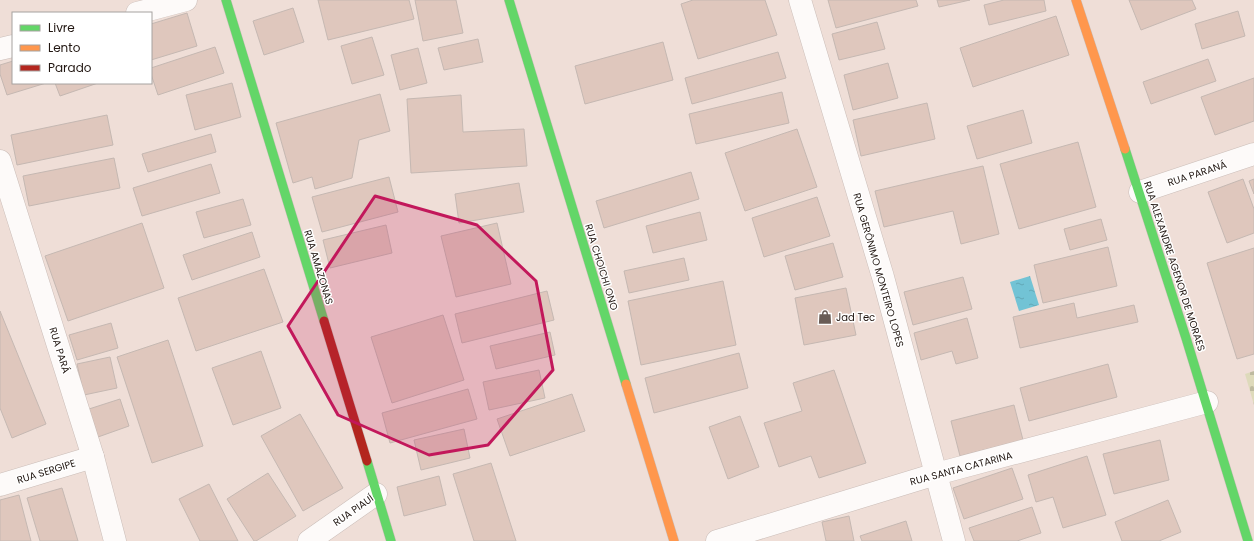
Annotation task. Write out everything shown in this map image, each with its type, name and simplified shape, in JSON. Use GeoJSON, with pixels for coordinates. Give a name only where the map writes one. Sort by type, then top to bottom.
{"type":"FeatureCollection","features":[{"type":"Feature","properties":{"kind":"street"},"geometry":{"type":"LineString","coordinates":[[141,12],[186,0]]}},
{"type":"Feature","properties":{"kind":"street","name":"RUA AMAZONAS"},"geometry":{"type":"LineString","coordinates":[[226,0],[391,541]]}},
{"type":"Feature","properties":{"kind":"street","name":"RUA CHOICHI ONO"},"geometry":{"type":"LineString","coordinates":[[509,0],[674,541]]}},
{"type":"Feature","properties":{"kind":"street","name":"RUA GERÔNIMO MONTEIRO LOPES"},"geometry":{"type":"LineString","coordinates":[[800,0],[882,277],[954,541]]}},
{"type":"Feature","properties":{"kind":"street","name":"RUA ALEXANDRE AGENOR DE MORAES"},"geometry":{"type":"LineString","coordinates":[[1076,0],[1140,192],[1207,402],[1248,541]]}},
{"type":"Feature","properties":{"kind":"street"},"geometry":{"type":"LineString","coordinates":[[0,49],[12,46]]}},
{"type":"Feature","properties":{"kind":"street","name":"RUA PARANÁ"},"geometry":{"type":"LineString","coordinates":[[1140,192],[1254,154]]}},
{"type":"Feature","properties":{"kind":"street","name":"RUA PARÁ"},"geometry":{"type":"LineString","coordinates":[[0,161],[93,457],[115,541]]}},
{"type":"Feature","properties":{"kind":"street","name":"RUA SANTA CATARINA"},"geometry":{"type":"LineString","coordinates":[[717,541],[936,474],[1207,402]]}},
{"type":"Feature","properties":{"kind":"street","name":"RUA SERGIPE"},"geometry":{"type":"LineString","coordinates":[[0,485],[93,457]]}},
{"type":"Feature","properties":{"kind":"street","name":"RUA PIAUÍ"},"geometry":{"type":"LineString","coordinates":[[309,541],[376,494]]}},
{"type":"Feature","properties":{"kind":"highlighted area"},"geometry":{"type":"Polygon","coordinates":[[[375,196],[477,225],[536,281],[553,370],[488,445],[429,455],[338,415],[288,326],[375,196]]]}},
{"type":"Feature","properties":{"kind":"green space"},"geometry":{"type":"Polygon","coordinates":[[[1254,371],[1254,405],[1245,374],[1254,371]]]}},
{"type":"Feature","properties":{"kind":"water"},"geometry":{"type":"Polygon","coordinates":[[[1030,276],[1039,305],[1019,311],[1010,282],[1030,276]]]}},
{"type":"Feature","properties":{"kind":"building"},"geometry":{"type":"Polygon","coordinates":[[[318,0],[409,0],[414,19],[328,40],[318,0]]]}},
{"type":"Feature","properties":{"kind":"building"},"geometry":{"type":"Polygon","coordinates":[[[415,0],[456,0],[463,33],[423,41],[415,0]]]}},
{"type":"Feature","properties":{"kind":"building"},"geometry":{"type":"Polygon","coordinates":[[[693,0],[765,0],[777,35],[698,59],[681,4],[693,0]]]}},
{"type":"Feature","properties":{"kind":"building"},"geometry":{"type":"Polygon","coordinates":[[[828,0],[916,0],[918,6],[836,28],[828,0]]]}},
{"type":"Feature","properties":{"kind":"building"},"geometry":{"type":"Polygon","coordinates":[[[937,0],[970,0],[939,7],[937,0]]]}},
{"type":"Feature","properties":{"kind":"building"},"geometry":{"type":"Polygon","coordinates":[[[1004,0],[1044,0],[1046,11],[989,25],[984,5],[1004,0]]]}},
{"type":"Feature","properties":{"kind":"building"},"geometry":{"type":"Polygon","coordinates":[[[1129,0],[1192,0],[1196,9],[1141,30],[1129,0]]]}},
{"type":"Feature","properties":{"kind":"building"},"geometry":{"type":"Polygon","coordinates":[[[293,8],[304,42],[264,55],[253,21],[293,8]]]}},
{"type":"Feature","properties":{"kind":"building"},"geometry":{"type":"Polygon","coordinates":[[[1238,11],[1245,36],[1202,49],[1195,24],[1238,11]]]}},
{"type":"Feature","properties":{"kind":"building"},"geometry":{"type":"Polygon","coordinates":[[[187,13],[197,46],[152,60],[152,24],[187,13]]]}},
{"type":"Feature","properties":{"kind":"building"},"geometry":{"type":"Polygon","coordinates":[[[1056,16],[1069,55],[973,87],[960,48],[1056,16]]]}},
{"type":"Feature","properties":{"kind":"building"},"geometry":{"type":"Polygon","coordinates":[[[877,22],[885,49],[839,60],[832,34],[877,22]]]}},
{"type":"Feature","properties":{"kind":"building"},"geometry":{"type":"Polygon","coordinates":[[[372,37],[384,75],[352,84],[341,46],[372,37]]]}},
{"type":"Feature","properties":{"kind":"building"},"geometry":{"type":"Polygon","coordinates":[[[478,39],[483,62],[444,70],[438,48],[478,39]]]}},
{"type":"Feature","properties":{"kind":"building"},"geometry":{"type":"Polygon","coordinates":[[[663,42],[673,80],[585,104],[575,66],[663,42]]]}},
{"type":"Feature","properties":{"kind":"building"},"geometry":{"type":"Polygon","coordinates":[[[215,47],[224,73],[158,95],[152,77],[152,68],[215,47]]]}},
{"type":"Feature","properties":{"kind":"building"},"geometry":{"type":"Polygon","coordinates":[[[418,48],[427,83],[400,90],[391,55],[418,48]]]}},
{"type":"Feature","properties":{"kind":"building"},"geometry":{"type":"Polygon","coordinates":[[[778,52],[786,78],[692,104],[685,78],[778,52]]]}},
{"type":"Feature","properties":{"kind":"building"},"geometry":{"type":"Polygon","coordinates":[[[1208,59],[1216,81],[1151,104],[1143,82],[1208,59]]]}},
{"type":"Feature","properties":{"kind":"building"},"geometry":{"type":"Polygon","coordinates":[[[12,61],[12,84],[43,84],[7,95],[0,74],[0,65],[12,61]]]}},
{"type":"Feature","properties":{"kind":"building"},"geometry":{"type":"Polygon","coordinates":[[[888,63],[898,98],[853,110],[844,75],[888,63]]]}},
{"type":"Feature","properties":{"kind":"building"},"geometry":{"type":"Polygon","coordinates":[[[1254,78],[1254,121],[1215,135],[1201,97],[1254,78]]]}},
{"type":"Feature","properties":{"kind":"building"},"geometry":{"type":"Polygon","coordinates":[[[232,83],[241,117],[195,130],[186,95],[232,83]]]}},
{"type":"Feature","properties":{"kind":"building"},"geometry":{"type":"Polygon","coordinates":[[[55,84],[95,84],[60,96],[55,84]]]}},
{"type":"Feature","properties":{"kind":"building"},"geometry":{"type":"Polygon","coordinates":[[[782,92],[789,123],[696,144],[689,114],[782,92]]]}},
{"type":"Feature","properties":{"kind":"building"},"geometry":{"type":"Polygon","coordinates":[[[380,94],[390,131],[359,140],[352,178],[315,189],[312,177],[293,183],[276,123],[380,94]]]}},
{"type":"Feature","properties":{"kind":"building"},"geometry":{"type":"Polygon","coordinates":[[[461,95],[463,132],[524,129],[527,166],[411,173],[407,99],[461,95]]]}},
{"type":"Feature","properties":{"kind":"building"},"geometry":{"type":"Polygon","coordinates":[[[927,103],[935,139],[861,156],[853,120],[927,103]]]}},
{"type":"Feature","properties":{"kind":"building"},"geometry":{"type":"Polygon","coordinates":[[[1023,110],[1032,143],[977,159],[967,126],[1023,110]]]}},
{"type":"Feature","properties":{"kind":"building"},"geometry":{"type":"Polygon","coordinates":[[[107,115],[113,145],[17,165],[11,135],[107,115]]]}},
{"type":"Feature","properties":{"kind":"building"},"geometry":{"type":"Polygon","coordinates":[[[797,129],[817,187],[745,211],[725,153],[797,129]]]}},
{"type":"Feature","properties":{"kind":"building"},"geometry":{"type":"Polygon","coordinates":[[[211,134],[216,152],[148,172],[142,154],[211,134]]]}},
{"type":"Feature","properties":{"kind":"building"},"geometry":{"type":"Polygon","coordinates":[[[1078,142],[1096,207],[1019,229],[1000,164],[1078,142]]]}},
{"type":"Feature","properties":{"kind":"building"},"geometry":{"type":"Polygon","coordinates":[[[114,158],[120,188],[29,206],[23,176],[114,158]]]}},
{"type":"Feature","properties":{"kind":"building"},"geometry":{"type":"Polygon","coordinates":[[[211,164],[220,193],[142,216],[133,188],[211,164]]]}},
{"type":"Feature","properties":{"kind":"building"},"geometry":{"type":"Polygon","coordinates":[[[983,166],[999,234],[961,244],[953,211],[884,227],[875,191],[983,166]]]}},
{"type":"Feature","properties":{"kind":"building"},"geometry":{"type":"Polygon","coordinates":[[[691,172],[699,199],[604,228],[596,201],[691,172]]]}},
{"type":"Feature","properties":{"kind":"building"},"geometry":{"type":"Polygon","coordinates":[[[389,177],[398,212],[322,232],[312,197],[389,177]]]}},
{"type":"Feature","properties":{"kind":"building"},"geometry":{"type":"Polygon","coordinates":[[[1243,179],[1254,209],[1254,233],[1227,243],[1208,192],[1243,179]]]}},
{"type":"Feature","properties":{"kind":"building"},"geometry":{"type":"Polygon","coordinates":[[[1254,179],[1254,194],[1249,181],[1254,179]]]}},
{"type":"Feature","properties":{"kind":"building"},"geometry":{"type":"Polygon","coordinates":[[[519,183],[524,212],[459,223],[455,194],[519,183]]]}},
{"type":"Feature","properties":{"kind":"building"},"geometry":{"type":"Polygon","coordinates":[[[817,197],[830,236],[764,257],[752,218],[817,197]]]}},
{"type":"Feature","properties":{"kind":"building"},"geometry":{"type":"Polygon","coordinates":[[[243,199],[251,225],[204,238],[196,212],[243,199]]]}},
{"type":"Feature","properties":{"kind":"building"},"geometry":{"type":"Polygon","coordinates":[[[700,212],[707,240],[653,253],[646,226],[700,212]]]}},
{"type":"Feature","properties":{"kind":"building"},"geometry":{"type":"Polygon","coordinates":[[[1101,219],[1107,240],[1070,250],[1064,229],[1101,219]]]}},
{"type":"Feature","properties":{"kind":"building"},"geometry":{"type":"Polygon","coordinates":[[[142,223],[164,288],[68,321],[45,256],[142,223]]]}},
{"type":"Feature","properties":{"kind":"building"},"geometry":{"type":"Polygon","coordinates":[[[497,223],[511,284],[456,297],[441,236],[497,223]]]}},
{"type":"Feature","properties":{"kind":"building"},"geometry":{"type":"Polygon","coordinates":[[[386,225],[392,253],[330,268],[323,240],[386,225]]]}},
{"type":"Feature","properties":{"kind":"building"},"geometry":{"type":"Polygon","coordinates":[[[252,232],[260,257],[192,280],[183,255],[252,232]]]}},
{"type":"Feature","properties":{"kind":"building"},"geometry":{"type":"Polygon","coordinates":[[[833,243],[843,277],[795,290],[785,256],[833,243]]]}},
{"type":"Feature","properties":{"kind":"building"},"geometry":{"type":"Polygon","coordinates":[[[1108,247],[1117,286],[1043,303],[1034,265],[1108,247]]]}},
{"type":"Feature","properties":{"kind":"building"},"geometry":{"type":"Polygon","coordinates":[[[1254,248],[1254,354],[1237,359],[1207,263],[1254,248]]]}},
{"type":"Feature","properties":{"kind":"building"},"geometry":{"type":"Polygon","coordinates":[[[684,258],[689,280],[629,293],[624,271],[684,258]]]}},
{"type":"Feature","properties":{"kind":"building"},"geometry":{"type":"Polygon","coordinates":[[[264,269],[283,322],[196,351],[178,298],[264,269]]]}},
{"type":"Feature","properties":{"kind":"building"},"geometry":{"type":"Polygon","coordinates":[[[963,277],[972,309],[913,325],[904,292],[963,277]]]}},
{"type":"Feature","properties":{"kind":"building"},"geometry":{"type":"Polygon","coordinates":[[[723,281],[736,345],[641,365],[628,301],[723,281]]]}},
{"type":"Feature","properties":{"kind":"building","name":"Jad Tec"},"geometry":{"type":"Polygon","coordinates":[[[846,288],[856,335],[804,345],[795,298],[846,288]]]}},
{"type":"Feature","properties":{"kind":"building"},"geometry":{"type":"Polygon","coordinates":[[[547,291],[554,320],[462,343],[455,314],[547,291]]]}},
{"type":"Feature","properties":{"kind":"building"},"geometry":{"type":"Polygon","coordinates":[[[1074,303],[1077,318],[1134,305],[1138,322],[1020,348],[1013,317],[1074,303]]]}},
{"type":"Feature","properties":{"kind":"building"},"geometry":{"type":"Polygon","coordinates":[[[0,311],[46,424],[12,438],[0,408],[0,311]]]}},
{"type":"Feature","properties":{"kind":"building"},"geometry":{"type":"Polygon","coordinates":[[[443,315],[464,380],[392,403],[371,337],[443,315]]]}},
{"type":"Feature","properties":{"kind":"building"},"geometry":{"type":"Polygon","coordinates":[[[967,318],[978,358],[956,364],[952,351],[921,360],[914,333],[967,318]]]}},
{"type":"Feature","properties":{"kind":"building"},"geometry":{"type":"Polygon","coordinates":[[[111,323],[118,348],[77,360],[69,335],[111,323]]]}},
{"type":"Feature","properties":{"kind":"building"},"geometry":{"type":"Polygon","coordinates":[[[550,332],[555,355],[496,369],[490,346],[550,332]]]}},
{"type":"Feature","properties":{"kind":"building"},"geometry":{"type":"Polygon","coordinates":[[[168,340],[203,446],[152,463],[117,357],[168,340]]]}},
{"type":"Feature","properties":{"kind":"building"},"geometry":{"type":"Polygon","coordinates":[[[261,351],[281,408],[233,425],[212,368],[261,351]]]}},
{"type":"Feature","properties":{"kind":"building"},"geometry":{"type":"Polygon","coordinates":[[[739,353],[748,388],[654,413],[645,378],[739,353]]]}},
{"type":"Feature","properties":{"kind":"building"},"geometry":{"type":"Polygon","coordinates":[[[110,357],[117,388],[84,395],[77,364],[110,357]]]}},
{"type":"Feature","properties":{"kind":"building"},"geometry":{"type":"Polygon","coordinates":[[[1108,364],[1117,397],[1029,421],[1020,388],[1108,364]]]}},
{"type":"Feature","properties":{"kind":"building"},"geometry":{"type":"Polygon","coordinates":[[[539,370],[545,398],[489,410],[483,382],[539,370]]]}},
{"type":"Feature","properties":{"kind":"building"},"geometry":{"type":"Polygon","coordinates":[[[834,370],[866,463],[819,478],[811,456],[779,467],[764,423],[802,411],[793,383],[834,370]]]}},
{"type":"Feature","properties":{"kind":"building"},"geometry":{"type":"Polygon","coordinates":[[[468,389],[477,419],[390,443],[382,413],[468,389]]]}},
{"type":"Feature","properties":{"kind":"building"},"geometry":{"type":"Polygon","coordinates":[[[572,394],[585,431],[510,456],[497,419],[572,394]]]}},
{"type":"Feature","properties":{"kind":"building"},"geometry":{"type":"Polygon","coordinates":[[[120,399],[129,426],[98,437],[89,409],[120,399]]]}},
{"type":"Feature","properties":{"kind":"building"},"geometry":{"type":"Polygon","coordinates":[[[1014,405],[1023,440],[960,456],[951,421],[1014,405]]]}},
{"type":"Feature","properties":{"kind":"building"},"geometry":{"type":"Polygon","coordinates":[[[300,414],[343,488],[303,511],[261,436],[300,414]]]}},
{"type":"Feature","properties":{"kind":"building"},"geometry":{"type":"Polygon","coordinates":[[[740,416],[759,467],[728,479],[709,427],[740,416]]]}},
{"type":"Feature","properties":{"kind":"building"},"geometry":{"type":"Polygon","coordinates":[[[464,429],[470,458],[421,470],[414,440],[464,429]]]}},
{"type":"Feature","properties":{"kind":"building"},"geometry":{"type":"Polygon","coordinates":[[[1160,440],[1169,480],[1114,494],[1103,454],[1160,440]]]}},
{"type":"Feature","properties":{"kind":"building"},"geometry":{"type":"Polygon","coordinates":[[[1087,456],[1106,515],[1063,528],[1053,497],[1036,502],[1028,475],[1087,456]]]}},
{"type":"Feature","properties":{"kind":"building"},"geometry":{"type":"Polygon","coordinates":[[[491,463],[516,541],[474,541],[453,474],[491,463]]]}},
{"type":"Feature","properties":{"kind":"building"},"geometry":{"type":"Polygon","coordinates":[[[1012,468],[1023,499],[964,519],[953,488],[1012,468]]]}},
{"type":"Feature","properties":{"kind":"building"},"geometry":{"type":"Polygon","coordinates":[[[268,473],[296,516],[254,541],[227,499],[268,473]]]}},
{"type":"Feature","properties":{"kind":"building"},"geometry":{"type":"Polygon","coordinates":[[[439,476],[446,505],[404,516],[397,487],[439,476]]]}},
{"type":"Feature","properties":{"kind":"building"},"geometry":{"type":"Polygon","coordinates":[[[209,484],[238,541],[200,541],[179,499],[209,484]]]}},
{"type":"Feature","properties":{"kind":"building"},"geometry":{"type":"Polygon","coordinates":[[[62,488],[78,541],[40,541],[27,498],[62,488]]]}},
{"type":"Feature","properties":{"kind":"building"},"geometry":{"type":"Polygon","coordinates":[[[19,495],[31,541],[0,541],[0,500],[19,495]]]}},
{"type":"Feature","properties":{"kind":"building"},"geometry":{"type":"Polygon","coordinates":[[[1168,500],[1181,532],[1159,541],[1122,541],[1115,522],[1168,500]]]}},
{"type":"Feature","properties":{"kind":"building"},"geometry":{"type":"Polygon","coordinates":[[[1032,507],[1041,533],[1017,541],[974,541],[969,528],[1032,507]]]}},
{"type":"Feature","properties":{"kind":"building"},"geometry":{"type":"Polygon","coordinates":[[[849,516],[854,541],[826,541],[822,522],[849,516]]]}},
{"type":"Feature","properties":{"kind":"building"},"geometry":{"type":"Polygon","coordinates":[[[906,521],[912,541],[862,541],[860,536],[906,521]]]}},
{"type":"Feature","properties":{"kind":"traffic: fast"},"geometry":{"type":"LineString","coordinates":[[226,0],[324,321]]}},
{"type":"Feature","properties":{"kind":"traffic: fast"},"geometry":{"type":"LineString","coordinates":[[509,0],[626,384]]}},
{"type":"Feature","properties":{"kind":"traffic: fast"},"geometry":{"type":"LineString","coordinates":[[1125,149],[1186,338],[1248,541]]}},
{"type":"Feature","properties":{"kind":"traffic: fast"},"geometry":{"type":"LineString","coordinates":[[367,461],[391,541]]}},
{"type":"Feature","properties":{"kind":"traffic: slow"},"geometry":{"type":"LineString","coordinates":[[1076,0],[1125,149]]}},
{"type":"Feature","properties":{"kind":"traffic: slow"},"geometry":{"type":"LineString","coordinates":[[626,384],[674,541]]}},
{"type":"Feature","properties":{"kind":"traffic: jam"},"geometry":{"type":"LineString","coordinates":[[324,321],[367,461]]}},
{"type":"Feature","properties":{"kind":"place","name":"Jad Tec"},"geometry":{"type":"Point","coordinates":[825,317]}}]}
